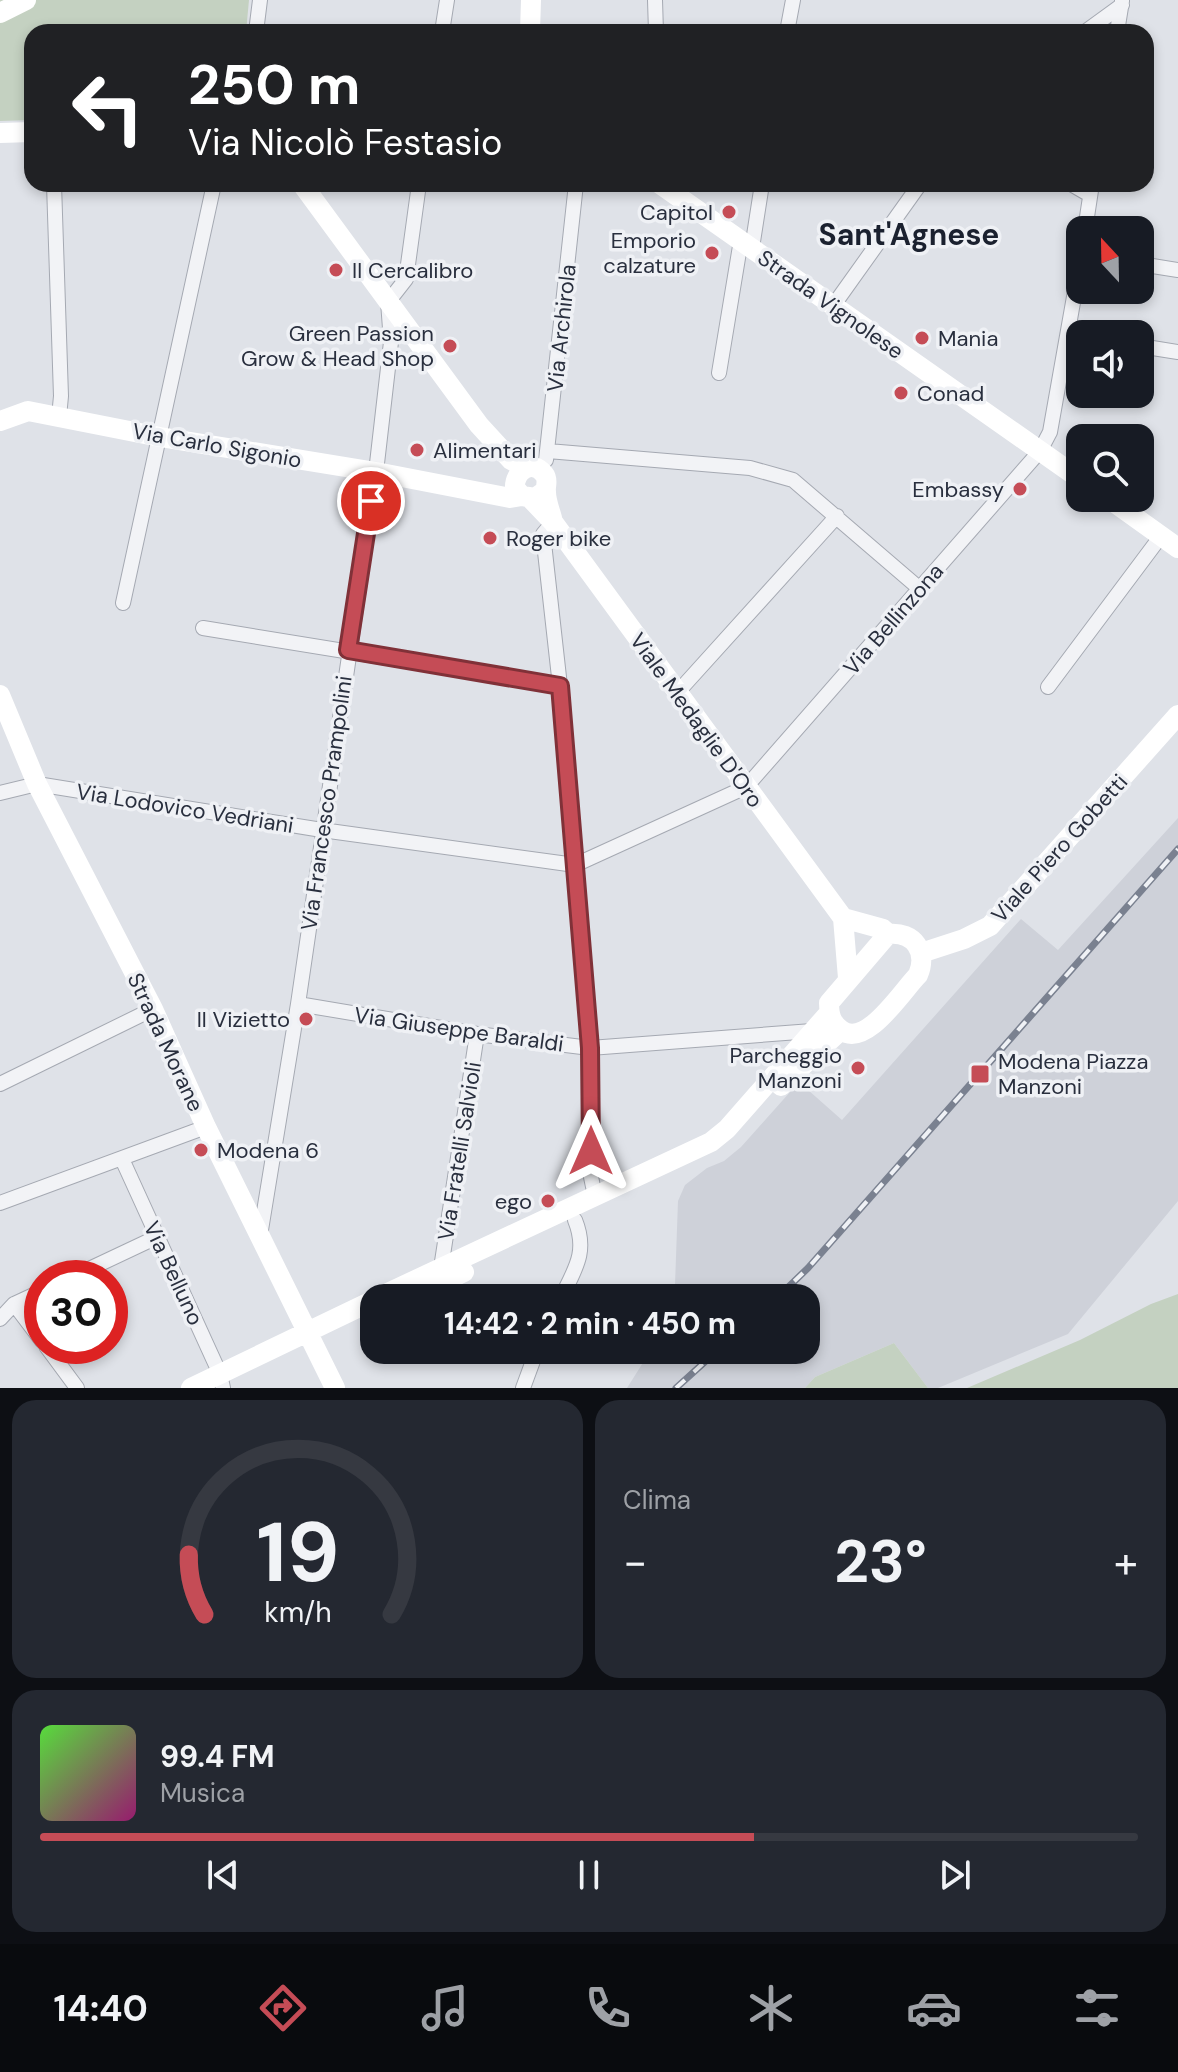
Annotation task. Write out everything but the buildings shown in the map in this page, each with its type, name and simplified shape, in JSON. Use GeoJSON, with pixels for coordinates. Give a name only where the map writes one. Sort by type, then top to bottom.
{"type":"FeatureCollection","features":[{"type":"Feature","properties":{"kind":"street"},"geometry":{"type":"LineString","coordinates":[[0,13],[26,0]]}},
{"type":"Feature","properties":{"kind":"street"},"geometry":{"type":"LineString","coordinates":[[257,24],[260,0]]}},
{"type":"Feature","properties":{"kind":"street"},"geometry":{"type":"LineString","coordinates":[[443,24],[447,0]]}},
{"type":"Feature","properties":{"kind":"street"},"geometry":{"type":"LineString","coordinates":[[530,24],[531,0]]}},
{"type":"Feature","properties":{"kind":"street"},"geometry":{"type":"LineString","coordinates":[[655,0],[656,24]]}},
{"type":"Feature","properties":{"kind":"street"},"geometry":{"type":"LineString","coordinates":[[788,24],[793,0]]}},
{"type":"Feature","properties":{"kind":"street"},"geometry":{"type":"LineString","coordinates":[[1095,24],[1122,2]]}},
{"type":"Feature","properties":{"kind":"street"},"geometry":{"type":"LineString","coordinates":[[1118,24],[1122,2]]}},
{"type":"Feature","properties":{"kind":"street"},"geometry":{"type":"LineString","coordinates":[[0,133],[24,132]]}},
{"type":"Feature","properties":{"kind":"street"},"geometry":{"type":"LineString","coordinates":[[54,192],[61,396],[59,417]]}},
{"type":"Feature","properties":{"kind":"street"},"geometry":{"type":"LineString","coordinates":[[123,603],[212,192]]}},
{"type":"Feature","properties":{"kind":"street","name":"Viale Medaglie D'Oro"},"geometry":{"type":"LineString","coordinates":[[308,192],[479,425],[526,480],[553,522],[843,918]]}},
{"type":"Feature","properties":{"kind":"street"},"geometry":{"type":"LineString","coordinates":[[388,302],[406,279],[418,192]]}},
{"type":"Feature","properties":{"kind":"street","name":"Via Archirola"},"geometry":{"type":"LineString","coordinates":[[526,480],[548,451],[575,192]]}},
{"type":"Feature","properties":{"kind":"street","name":"Strada Vignolese"},"geometry":{"type":"LineString","coordinates":[[671,192],[1066,469]]}},
{"type":"Feature","properties":{"kind":"street"},"geometry":{"type":"LineString","coordinates":[[719,373],[760,192]]}},
{"type":"Feature","properties":{"kind":"street"},"geometry":{"type":"LineString","coordinates":[[833,306],[914,192]]}},
{"type":"Feature","properties":{"kind":"street"},"geometry":{"type":"LineString","coordinates":[[1087,216],[1091,192]]}},
{"type":"Feature","properties":{"kind":"street"},"geometry":{"type":"LineString","coordinates":[[1154,266],[1178,270]]}},
{"type":"Feature","properties":{"kind":"street","name":"Via Francesco Prampolini"},"geometry":{"type":"LineString","coordinates":[[260,1236],[298,1004],[376,472],[391,342],[388,302]]}},
{"type":"Feature","properties":{"kind":"street"},"geometry":{"type":"LineString","coordinates":[[1154,348],[1178,352]]}},
{"type":"Feature","properties":{"kind":"street"},"geometry":{"type":"LineString","coordinates":[[1040,451],[1050,432],[1066,367]]}},
{"type":"Feature","properties":{"kind":"street","name":"Via Carlo Sigonio"},"geometry":{"type":"LineString","coordinates":[[0,421],[28,411],[510,498],[526,480]]}},
{"type":"Feature","properties":{"kind":"street"},"geometry":{"type":"LineString","coordinates":[[548,451],[750,468],[793,480],[920,589]]}},
{"type":"Feature","properties":{"kind":"street","name":"Via Bellinzona"},"geometry":{"type":"LineString","coordinates":[[746,787],[1040,451]]}},
{"type":"Feature","properties":{"kind":"street"},"geometry":{"type":"LineString","coordinates":[[1048,687],[1170,542],[1128,512]]}},
{"type":"Feature","properties":{"kind":"street"},"geometry":{"type":"LineString","coordinates":[[677,693],[837,516]]}},
{"type":"Feature","properties":{"kind":"street"},"geometry":{"type":"LineString","coordinates":[[553,522],[543,534],[560,686],[590,1048],[591,1177],[595,1196]]}},
{"type":"Feature","properties":{"kind":"street"},"geometry":{"type":"LineString","coordinates":[[203,628],[560,686]]}},
{"type":"Feature","properties":{"kind":"street","name":"Strada Morane"},"geometry":{"type":"LineString","coordinates":[[0,695],[37,784],[153,1009],[206,1127],[335,1388]]}},
{"type":"Feature","properties":{"kind":"street","name":"Viale Piero Gobetti"},"geometry":{"type":"LineString","coordinates":[[921,953],[964,939],[990,926],[1178,715]]}},
{"type":"Feature","properties":{"kind":"street"},"geometry":{"type":"LineString","coordinates":[[0,793],[37,784]]}},
{"type":"Feature","properties":{"kind":"street","name":"Via Lodovico Vedriani"},"geometry":{"type":"LineString","coordinates":[[37,784],[322,830],[575,865]]}},
{"type":"Feature","properties":{"kind":"street"},"geometry":{"type":"LineString","coordinates":[[575,865],[746,787]]}},
{"type":"Feature","properties":{"kind":"street"},"geometry":{"type":"LineString","coordinates":[[848,978],[843,918],[883,929],[888,934],[908,937],[918,945],[922,961],[918,975],[864,1033],[853,1035],[835,1021],[829,1003],[888,934]]}},
{"type":"Feature","properties":{"kind":"street","name":"Via Giuseppe Baraldi"},"geometry":{"type":"LineString","coordinates":[[298,1004],[477,1034],[590,1048],[812,1031]]}},
{"type":"Feature","properties":{"kind":"street"},"geometry":{"type":"LineString","coordinates":[[0,1084],[153,1009]]}},
{"type":"Feature","properties":{"kind":"street"},"geometry":{"type":"LineString","coordinates":[[430,1284],[595,1196],[688,1154],[727,1129],[812,1031],[835,1021]]}},
{"type":"Feature","properties":{"kind":"street"},"geometry":{"type":"LineString","coordinates":[[417,1284],[575,1220],[718,1150],[739,1133],[835,1021]]}},
{"type":"Feature","properties":{"kind":"street","name":"Via Fratelli Salvioli"},"geometry":{"type":"LineString","coordinates":[[444,1274],[477,1034]]}},
{"type":"Feature","properties":{"kind":"street"},"geometry":{"type":"LineString","coordinates":[[0,1203],[206,1127]]}},
{"type":"Feature","properties":{"kind":"street","name":"Via Belluno"},"geometry":{"type":"LineString","coordinates":[[122,1159],[222,1384]]}},
{"type":"Feature","properties":{"kind":"street"},"geometry":{"type":"LineString","coordinates":[[567,1284],[582,1250],[575,1220]]}},
{"type":"Feature","properties":{"kind":"street"},"geometry":{"type":"LineString","coordinates":[[108,1260],[157,1237]]}},
{"type":"Feature","properties":{"kind":"street"},"geometry":{"type":"LineString","coordinates":[[0,1319],[14,1304],[24,1299]]}},
{"type":"Feature","properties":{"kind":"street"},"geometry":{"type":"LineString","coordinates":[[14,1304],[24,1317]]}},
{"type":"Feature","properties":{"kind":"street"},"geometry":{"type":"LineString","coordinates":[[191,1388],[222,1384],[360,1308]]}},
{"type":"Feature","properties":{"kind":"street"},"geometry":{"type":"LineString","coordinates":[[310,1337],[360,1320]]}},
{"type":"Feature","properties":{"kind":"street"},"geometry":{"type":"LineString","coordinates":[[59,1364],[77,1388]]}},
{"type":"Feature","properties":{"kind":"street"},"geometry":{"type":"LineString","coordinates":[[523,1388],[532,1364]]}},
{"type":"Feature","properties":{"kind":"shaded area"},"geometry":{"type":"Polygon","coordinates":[[[1178,818],[1178,1201],[1068,1334],[938,1388],[928,1388],[894,1343],[815,1377],[805,1388],[627,1388],[642,1364],[820,1364],[820,1284],[675,1284],[678,1201],[685,1185],[741,1147],[799,1082],[842,1120],[1021,919],[1058,950],[1178,818]]]}},
{"type":"Feature","properties":{"kind":"green space"},"geometry":{"type":"Polygon","coordinates":[[[0,0],[249,0],[247,24],[24,24],[24,120],[0,121],[0,0]]]}},
{"type":"Feature","properties":{"kind":"green space"},"geometry":{"type":"Polygon","coordinates":[[[1178,1294],[1178,1388],[967,1388],[1080,1340],[1151,1304],[1178,1294]]]}},
{"type":"Feature","properties":{"kind":"green space"},"geometry":{"type":"Polygon","coordinates":[[[894,1343],[928,1388],[805,1388],[815,1377],[894,1343]]]}},
{"type":"Feature","properties":{"kind":"railway"},"geometry":{"type":"LineString","coordinates":[[791,1284],[1178,849]]}},
{"type":"Feature","properties":{"kind":"railway"},"geometry":{"type":"LineString","coordinates":[[676,1388],[703,1364]]}},
{"type":"Feature","properties":{"kind":"place","name":"Capitol"},"geometry":{"type":"Point","coordinates":[729,212]}},
{"type":"Feature","properties":{"kind":"place","name":"Emporio calzature"},"geometry":{"type":"Point","coordinates":[712,253]}},
{"type":"Feature","properties":{"kind":"place","name":"Il Cercalibro"},"geometry":{"type":"Point","coordinates":[336,270]}},
{"type":"Feature","properties":{"kind":"place","name":"Mania"},"geometry":{"type":"Point","coordinates":[922,338]}},
{"type":"Feature","properties":{"kind":"place","name":"Green Passion Grow & Head Shop"},"geometry":{"type":"Point","coordinates":[450,346]}},
{"type":"Feature","properties":{"kind":"place","name":"Conad"},"geometry":{"type":"Point","coordinates":[901,393]}},
{"type":"Feature","properties":{"kind":"place","name":"Alimentari"},"geometry":{"type":"Point","coordinates":[417,450]}},
{"type":"Feature","properties":{"kind":"place","name":"Embassy"},"geometry":{"type":"Point","coordinates":[1020,489]}},
{"type":"Feature","properties":{"kind":"place","name":"Roger bike"},"geometry":{"type":"Point","coordinates":[490,538]}},
{"type":"Feature","properties":{"kind":"place","name":"Il Vizietto"},"geometry":{"type":"Point","coordinates":[306,1019]}},
{"type":"Feature","properties":{"kind":"place","name":"Parcheggio Manzoni"},"geometry":{"type":"Point","coordinates":[858,1068]}},
{"type":"Feature","properties":{"kind":"place","name":"Modena Piazza Manzoni"},"geometry":{"type":"Point","coordinates":[980,1074]}},
{"type":"Feature","properties":{"kind":"place","name":"Modena 6"},"geometry":{"type":"Point","coordinates":[201,1150]}},
{"type":"Feature","properties":{"kind":"place","name":"ego"},"geometry":{"type":"Point","coordinates":[548,1201]}},
{"type":"Feature","properties":{"kind":"district","name":"Sant'Agnese"},"geometry":{"type":"Point","coordinates":[909,235]}},
{"type":"Feature","properties":{"kind":"route"},"geometry":{"type":"LineString","coordinates":[[371,501],[348,650],[560,686],[590,1048],[591,1151]]}}]}
